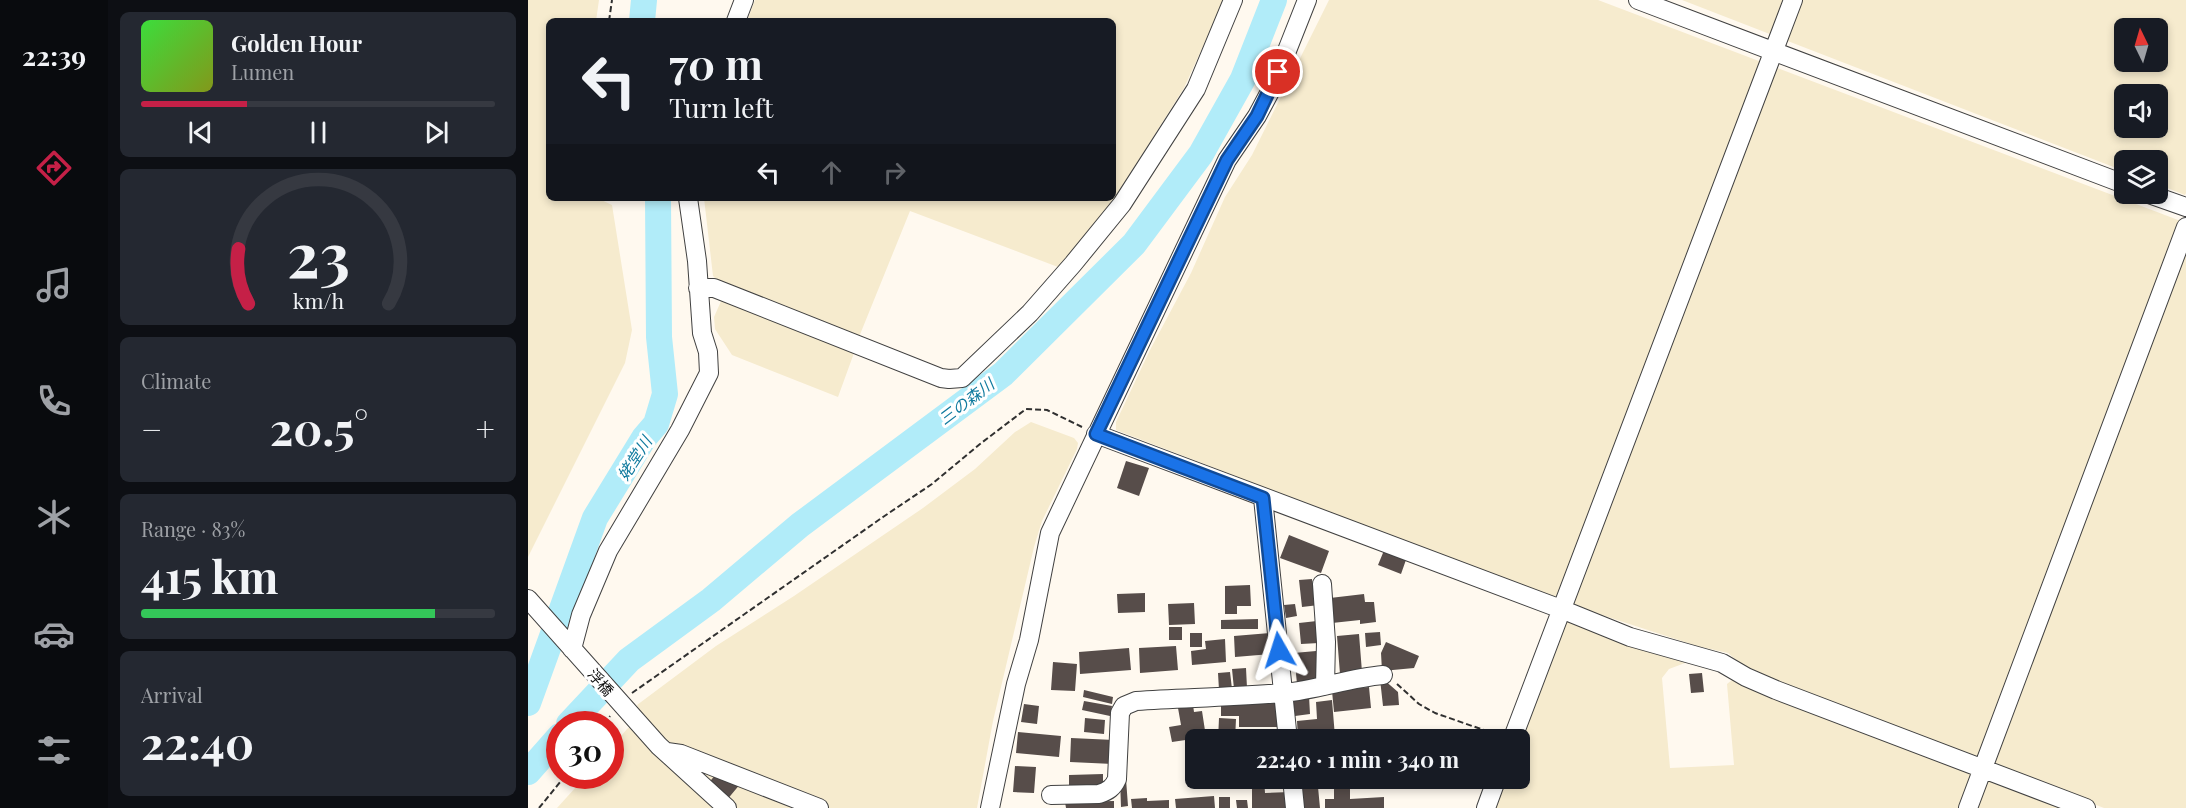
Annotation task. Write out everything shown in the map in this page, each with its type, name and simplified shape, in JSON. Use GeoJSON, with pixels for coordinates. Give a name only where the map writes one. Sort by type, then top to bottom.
{"type":"FeatureCollection","features":[{"type":"Feature","properties":{"kind":"street"},"geometry":{"type":"LineString","coordinates":[[737,18],[744,0]]}},
{"type":"Feature","properties":{"kind":"street"},"geometry":{"type":"LineString","coordinates":[[699,288],[714,288],[941,378],[962,378],[1030,313],[1122,204],[1196,89],[1233,0]]}},
{"type":"Feature","properties":{"kind":"street"},"geometry":{"type":"LineString","coordinates":[[990,808],[1016,684],[1029,639],[1050,533],[1227,160],[1257,116],[1273,86],[1307,0]]}},
{"type":"Feature","properties":{"kind":"street"},"geometry":{"type":"LineString","coordinates":[[1638,0],[2114,180]]}},
{"type":"Feature","properties":{"kind":"street"},"geometry":{"type":"LineString","coordinates":[[1509,729],[1561,609],[1793,0]]}},
{"type":"Feature","properties":{"kind":"street"},"geometry":{"type":"LineString","coordinates":[[574,652],[581,615],[608,551],[680,430],[709,372],[708,352],[702,333],[688,201]]}},
{"type":"Feature","properties":{"kind":"street"},"geometry":{"type":"LineString","coordinates":[[2168,201],[2186,207]]}},
{"type":"Feature","properties":{"kind":"street"},"geometry":{"type":"LineString","coordinates":[[1968,808],[2186,227]]}},
{"type":"Feature","properties":{"kind":"street"},"geometry":{"type":"LineString","coordinates":[[1096,434],[1630,637],[1722,663],[1776,690],[2086,808]]}},
{"type":"Feature","properties":{"kind":"street"},"geometry":{"type":"LineString","coordinates":[[1263,498],[1287,729]]}},
{"type":"Feature","properties":{"kind":"street"},"geometry":{"type":"LineString","coordinates":[[1322,584],[1326,642],[1325,686]]}},
{"type":"Feature","properties":{"kind":"street","name":"浮橋"},"geometry":{"type":"LineString","coordinates":[[529,600],[666,752],[727,808]]}},
{"type":"Feature","properties":{"kind":"street"},"geometry":{"type":"LineString","coordinates":[[1051,795],[1099,794],[1107,792],[1114,785],[1117,779],[1120,713],[1128,703],[1174,698],[1283,693],[1383,675]]}},
{"type":"Feature","properties":{"kind":"street"},"geometry":{"type":"LineString","coordinates":[[666,752],[681,754],[819,808]]}},
{"type":"Feature","properties":{"kind":"street"},"geometry":{"type":"LineString","coordinates":[[1293,789],[1295,808]]}},
{"type":"Feature","properties":{"kind":"street"},"geometry":{"type":"LineString","coordinates":[[1486,808],[1493,789]]}},
{"type":"Feature","properties":{"kind":"path"},"geometry":{"type":"LineString","coordinates":[[609,18],[612,0]]}},
{"type":"Feature","properties":{"kind":"path"},"geometry":{"type":"LineString","coordinates":[[612,711],[619,702],[932,484],[1026,409],[1047,410],[1096,434]]}},
{"type":"Feature","properties":{"kind":"path"},"geometry":{"type":"LineString","coordinates":[[1383,675],[1400,686],[1419,704],[1481,729]]}},
{"type":"Feature","properties":{"kind":"path"},"geometry":{"type":"LineString","coordinates":[[539,808],[555,789]]}},
{"type":"Feature","properties":{"kind":"shaded area"},"geometry":{"type":"Polygon","coordinates":[[[528,0],[599,0],[596,18],[546,18],[546,201],[603,201],[612,205],[632,330],[625,363],[528,557],[528,0]]]}},
{"type":"Feature","properties":{"kind":"shaded area"},"geometry":{"type":"Polygon","coordinates":[[[755,0],[1224,0],[1184,88],[1116,196],[1116,18],[748,18],[755,0]]]}},
{"type":"Feature","properties":{"kind":"shaded area"},"geometry":{"type":"Polygon","coordinates":[[[1329,0],[1598,0],[2114,196],[2114,204],[2136,204],[2186,223],[2186,808],[2104,808],[1749,671],[1728,653],[1697,646],[1571,605],[1116,430],[1116,422],[1150,350],[1191,273],[1225,197],[1252,155],[1329,0]]]}},
{"type":"Feature","properties":{"kind":"shaded area"},"geometry":{"type":"Polygon","coordinates":[[[1682,0],[2186,0],[2185,195],[2168,188],[2168,150],[2114,150],[2114,167],[1682,0]]]}},
{"type":"Feature","properties":{"kind":"shaded area"},"geometry":{"type":"Polygon","coordinates":[[[704,201],[1113,201],[1104,215],[1058,267],[910,211],[859,337],[719,282],[713,276],[704,201]]]}},
{"type":"Feature","properties":{"kind":"shaded area"},"geometry":{"type":"Polygon","coordinates":[[[722,299],[854,353],[838,397],[732,355],[715,329],[714,317],[722,299]]]}},
{"type":"Feature","properties":{"kind":"shaded area"},"geometry":{"type":"Polygon","coordinates":[[[1031,422],[1074,438],[1078,443],[1042,521],[1034,547],[993,721],[977,808],[557,808],[574,789],[624,789],[624,733],[643,717],[637,705],[716,646],[923,508],[975,469],[1015,432],[1031,422]]]}},
{"type":"Feature","properties":{"kind":"shaded area"},"geometry":{"type":"Polygon","coordinates":[[[1570,621],[1687,659],[1685,663],[1669,669],[1662,678],[1670,768],[1734,765],[1727,684],[1732,680],[1790,705],[2061,808],[1493,808],[1500,789],[1530,789],[1530,729],[1524,729],[1565,622],[1570,621]]]}},
{"type":"Feature","properties":{"kind":"building"},"geometry":{"type":"Polygon","coordinates":[[[1126,461],[1149,468],[1139,496],[1117,488],[1126,461]]]}},
{"type":"Feature","properties":{"kind":"building"},"geometry":{"type":"Polygon","coordinates":[[[1289,535],[1329,551],[1321,573],[1280,558],[1289,535]]]}},
{"type":"Feature","properties":{"kind":"building"},"geometry":{"type":"Polygon","coordinates":[[[1385,548],[1407,557],[1401,574],[1378,565],[1385,548]]]}},
{"type":"Feature","properties":{"kind":"building"},"geometry":{"type":"Polygon","coordinates":[[[1312,579],[1312,584],[1317,584],[1319,605],[1302,607],[1299,580],[1312,579]]]}},
{"type":"Feature","properties":{"kind":"building"},"geometry":{"type":"Polygon","coordinates":[[[1250,585],[1251,606],[1237,606],[1237,614],[1225,614],[1225,586],[1250,585]]]}},
{"type":"Feature","properties":{"kind":"building"},"geometry":{"type":"Polygon","coordinates":[[[1145,593],[1145,612],[1118,613],[1117,594],[1145,593]]]}},
{"type":"Feature","properties":{"kind":"building"},"geometry":{"type":"Polygon","coordinates":[[[1364,594],[1365,602],[1374,602],[1376,622],[1360,624],[1360,620],[1332,623],[1330,598],[1364,594]]]}},
{"type":"Feature","properties":{"kind":"building"},"geometry":{"type":"Polygon","coordinates":[[[1194,603],[1195,624],[1169,625],[1168,604],[1194,603]]]}},
{"type":"Feature","properties":{"kind":"building"},"geometry":{"type":"Polygon","coordinates":[[[1295,604],[1297,616],[1286,618],[1284,605],[1295,604]]]}},
{"type":"Feature","properties":{"kind":"building"},"geometry":{"type":"Polygon","coordinates":[[[1258,619],[1258,629],[1221,629],[1221,620],[1258,619]]]}},
{"type":"Feature","properties":{"kind":"building"},"geometry":{"type":"Polygon","coordinates":[[[1317,621],[1319,643],[1301,644],[1299,623],[1317,621]]]}},
{"type":"Feature","properties":{"kind":"building"},"geometry":{"type":"Polygon","coordinates":[[[1169,627],[1182,627],[1182,640],[1169,640],[1169,627]]]}},
{"type":"Feature","properties":{"kind":"building"},"geometry":{"type":"Polygon","coordinates":[[[1380,632],[1381,645],[1366,647],[1365,633],[1380,632]]]}},
{"type":"Feature","properties":{"kind":"building"},"geometry":{"type":"Polygon","coordinates":[[[1190,633],[1202,633],[1202,647],[1190,647],[1190,633]]]}},
{"type":"Feature","properties":{"kind":"building"},"geometry":{"type":"Polygon","coordinates":[[[1270,633],[1271,654],[1235,657],[1234,636],[1270,633]]]}},
{"type":"Feature","properties":{"kind":"building"},"geometry":{"type":"Polygon","coordinates":[[[1359,634],[1362,672],[1340,674],[1337,636],[1359,634]]]}},
{"type":"Feature","properties":{"kind":"building"},"geometry":{"type":"Polygon","coordinates":[[[1225,639],[1226,662],[1192,665],[1191,651],[1206,649],[1205,641],[1225,639]]]}},
{"type":"Feature","properties":{"kind":"building"},"geometry":{"type":"Polygon","coordinates":[[[1386,642],[1419,656],[1414,668],[1382,671],[1381,653],[1386,642]]]}},
{"type":"Feature","properties":{"kind":"building"},"geometry":{"type":"Polygon","coordinates":[[[1176,646],[1178,670],[1140,673],[1139,648],[1176,646]]]}},
{"type":"Feature","properties":{"kind":"building"},"geometry":{"type":"Polygon","coordinates":[[[1129,648],[1131,670],[1080,674],[1079,652],[1129,648]]]}},
{"type":"Feature","properties":{"kind":"building"},"geometry":{"type":"Polygon","coordinates":[[[1316,651],[1319,682],[1297,684],[1294,653],[1316,651]]]}},
{"type":"Feature","properties":{"kind":"building"},"geometry":{"type":"Polygon","coordinates":[[[1053,662],[1077,664],[1075,691],[1051,690],[1053,662]]]}},
{"type":"Feature","properties":{"kind":"building"},"geometry":{"type":"Polygon","coordinates":[[[1246,668],[1247,688],[1234,689],[1232,669],[1246,668]]]}},
{"type":"Feature","properties":{"kind":"building"},"geometry":{"type":"Polygon","coordinates":[[[1230,672],[1232,689],[1219,690],[1218,673],[1230,672]]]}},
{"type":"Feature","properties":{"kind":"building"},"geometry":{"type":"Polygon","coordinates":[[[1702,673],[1704,692],[1691,693],[1689,674],[1702,673]]]}},
{"type":"Feature","properties":{"kind":"building"},"geometry":{"type":"Polygon","coordinates":[[[1380,679],[1398,692],[1399,705],[1383,706],[1380,679]]]}},
{"type":"Feature","properties":{"kind":"building"},"geometry":{"type":"Polygon","coordinates":[[[1369,687],[1371,708],[1334,712],[1332,691],[1369,687]]]}},
{"type":"Feature","properties":{"kind":"building"},"geometry":{"type":"Polygon","coordinates":[[[1084,690],[1113,697],[1112,704],[1083,697],[1084,690]]]}},
{"type":"Feature","properties":{"kind":"building"},"geometry":{"type":"Polygon","coordinates":[[[1309,696],[1310,714],[1295,716],[1293,698],[1309,696]]]}},
{"type":"Feature","properties":{"kind":"building"},"geometry":{"type":"Polygon","coordinates":[[[1332,700],[1334,729],[1297,729],[1297,721],[1317,719],[1316,702],[1332,700]]]}},
{"type":"Feature","properties":{"kind":"building"},"geometry":{"type":"Polygon","coordinates":[[[1084,701],[1112,706],[1110,716],[1082,710],[1084,701]]]}},
{"type":"Feature","properties":{"kind":"building"},"geometry":{"type":"Polygon","coordinates":[[[1279,703],[1279,727],[1239,727],[1239,716],[1221,716],[1221,704],[1279,703]]]}},
{"type":"Feature","properties":{"kind":"building"},"geometry":{"type":"Polygon","coordinates":[[[1024,704],[1039,706],[1037,724],[1021,722],[1024,704]]]}},
{"type":"Feature","properties":{"kind":"building"},"geometry":{"type":"Polygon","coordinates":[[[1193,705],[1194,712],[1202,711],[1205,729],[1185,729],[1185,740],[1172,742],[1169,727],[1181,725],[1178,708],[1193,705]]]}},
{"type":"Feature","properties":{"kind":"building"},"geometry":{"type":"Polygon","coordinates":[[[1085,718],[1105,720],[1104,734],[1084,732],[1085,718]]]}},
{"type":"Feature","properties":{"kind":"building"},"geometry":{"type":"Polygon","coordinates":[[[1219,718],[1236,719],[1236,729],[1218,729],[1219,718]]]}},
{"type":"Feature","properties":{"kind":"building"},"geometry":{"type":"Polygon","coordinates":[[[1018,732],[1061,736],[1059,757],[1016,753],[1018,732]]]}},
{"type":"Feature","properties":{"kind":"building"},"geometry":{"type":"Polygon","coordinates":[[[1071,738],[1114,740],[1113,764],[1070,762],[1071,738]]]}},
{"type":"Feature","properties":{"kind":"building"},"geometry":{"type":"Polygon","coordinates":[[[1015,766],[1036,767],[1034,793],[1013,792],[1015,766]]]}},
{"type":"Feature","properties":{"kind":"building"},"geometry":{"type":"Polygon","coordinates":[[[716,774],[741,783],[726,801],[707,785],[716,774]]]}},
{"type":"Feature","properties":{"kind":"building"},"geometry":{"type":"Polygon","coordinates":[[[1103,774],[1103,788],[1069,789],[1069,775],[1103,774]]]}},
{"type":"Feature","properties":{"kind":"building"},"geometry":{"type":"Polygon","coordinates":[[[1120,779],[1126,779],[1128,806],[1121,807],[1120,779]]]}},
{"type":"Feature","properties":{"kind":"building"},"geometry":{"type":"Polygon","coordinates":[[[1252,789],[1265,789],[1265,793],[1290,792],[1290,808],[1252,808],[1252,789]]]}},
{"type":"Feature","properties":{"kind":"building"},"geometry":{"type":"Polygon","coordinates":[[[1300,789],[1318,789],[1320,808],[1302,808],[1300,789]]]}},
{"type":"Feature","properties":{"kind":"building"},"geometry":{"type":"Polygon","coordinates":[[[1334,789],[1350,789],[1350,799],[1384,797],[1384,808],[1325,808],[1325,799],[1334,799],[1334,789]]]}},
{"type":"Feature","properties":{"kind":"building"},"geometry":{"type":"Polygon","coordinates":[[[1214,796],[1215,808],[1176,808],[1175,799],[1214,796]]]}},
{"type":"Feature","properties":{"kind":"building"},"geometry":{"type":"Polygon","coordinates":[[[1219,797],[1230,797],[1230,808],[1219,808],[1219,797]]]}},
{"type":"Feature","properties":{"kind":"building"},"geometry":{"type":"Polygon","coordinates":[[[1147,798],[1147,801],[1169,800],[1169,808],[1132,808],[1131,799],[1147,798]]]}},
{"type":"Feature","properties":{"kind":"building"},"geometry":{"type":"Polygon","coordinates":[[[1236,800],[1247,800],[1248,808],[1237,808],[1236,800]]]}},
{"type":"Feature","properties":{"kind":"building"},"geometry":{"type":"Polygon","coordinates":[[[1114,801],[1114,808],[1066,808],[1065,802],[1114,801]]]}},
{"type":"Feature","properties":{"kind":"waterway","name":"姥堂川"},"geometry":{"type":"LineString","coordinates":[[642,18],[644,0]]}},
{"type":"Feature","properties":{"kind":"waterway","name":"三の森川"},"geometry":{"type":"LineString","coordinates":[[581,711],[629,660],[711,600],[800,525],[1003,374],[1134,244],[1201,154],[1243,79],[1274,0]]}},
{"type":"Feature","properties":{"kind":"waterway","name":"姥堂川"},"geometry":{"type":"LineString","coordinates":[[528,703],[595,518],[644,438],[656,424],[665,394],[659,337],[658,201]]}},
{"type":"Feature","properties":{"kind":"waterway","name":"三の森川"},"geometry":{"type":"LineString","coordinates":[[528,772],[546,752]]}},
{"type":"Feature","properties":{"kind":"route"},"geometry":{"type":"LineString","coordinates":[[1278,72],[1257,116],[1227,160],[1096,434],[1263,498],[1279,650]]}}]}
